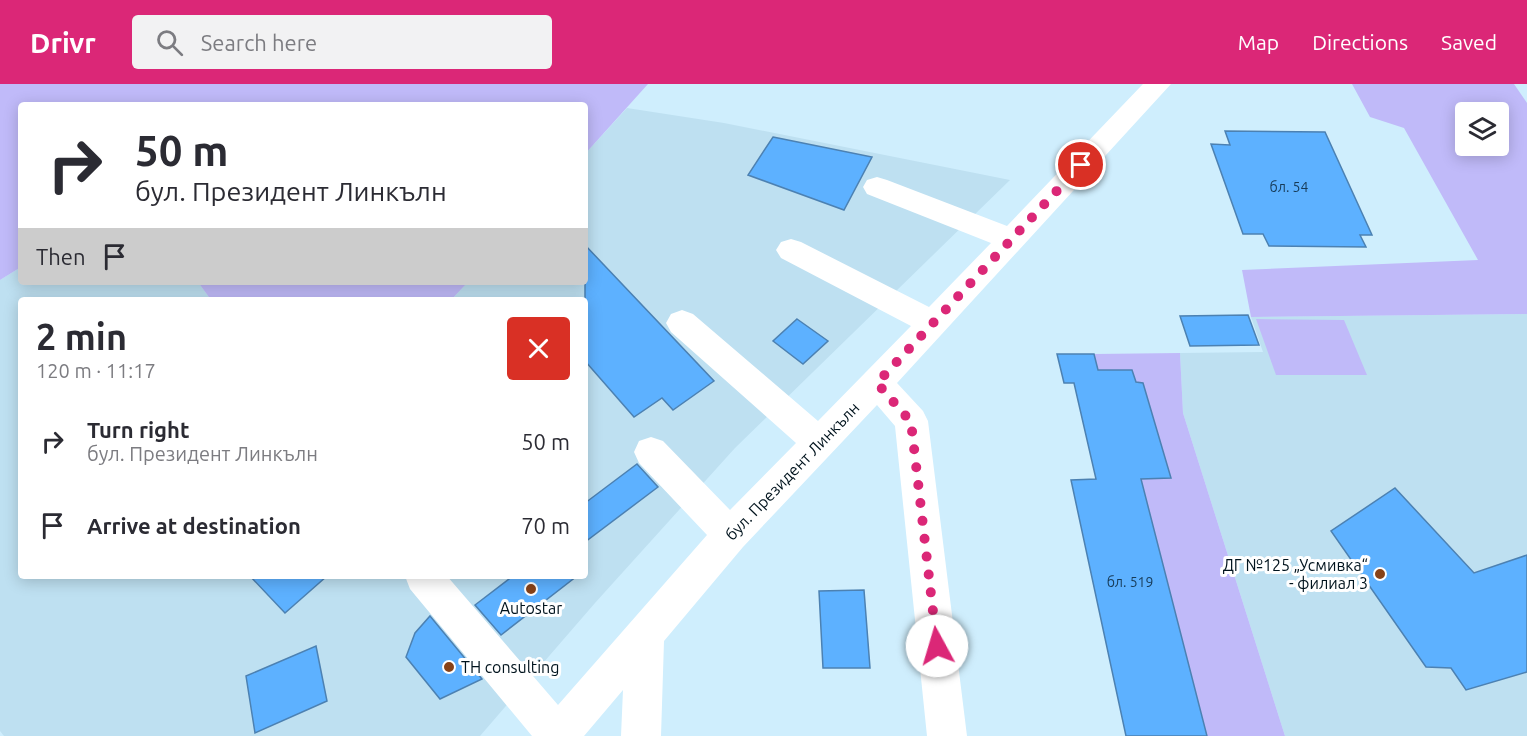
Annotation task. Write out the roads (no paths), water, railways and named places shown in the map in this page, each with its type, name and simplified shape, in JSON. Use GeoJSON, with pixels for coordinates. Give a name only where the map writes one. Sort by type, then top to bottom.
{"type":"FeatureCollection","features":[{"type":"Feature","properties":{"kind":"street","name":"бул. Президент Линкълн"},"geometry":{"type":"LineString","coordinates":[[558,736],[730,535],[877,383],[1158,84]]}},
{"type":"Feature","properties":{"kind":"street"},"geometry":{"type":"LineString","coordinates":[[877,187],[1011,239]]}},
{"type":"Feature","properties":{"kind":"street"},"geometry":{"type":"LineString","coordinates":[[791,250],[933,323]]}},
{"type":"Feature","properties":{"kind":"street"},"geometry":{"type":"LineString","coordinates":[[682,323],[819,442]]}},
{"type":"Feature","properties":{"kind":"street"},"geometry":{"type":"LineString","coordinates":[[877,383],[911,422],[947,736]]}},
{"type":"Feature","properties":{"kind":"street"},"geometry":{"type":"LineString","coordinates":[[651,452],[730,535]]}},
{"type":"Feature","properties":{"kind":"street"},"geometry":{"type":"LineString","coordinates":[[426,579],[558,736]]}},
{"type":"Feature","properties":{"kind":"street"},"geometry":{"type":"LineString","coordinates":[[641,736],[645,633]]}},
{"type":"Feature","properties":{"kind":"place","name":"ДГ №125 „Усмивка“ - филиал 3"},"geometry":{"type":"Point","coordinates":[1380,574]}},
{"type":"Feature","properties":{"kind":"place","name":"Autostar"},"geometry":{"type":"Point","coordinates":[531,589]}},
{"type":"Feature","properties":{"kind":"place","name":"TH consulting"},"geometry":{"type":"Point","coordinates":[449,667]}}]}
